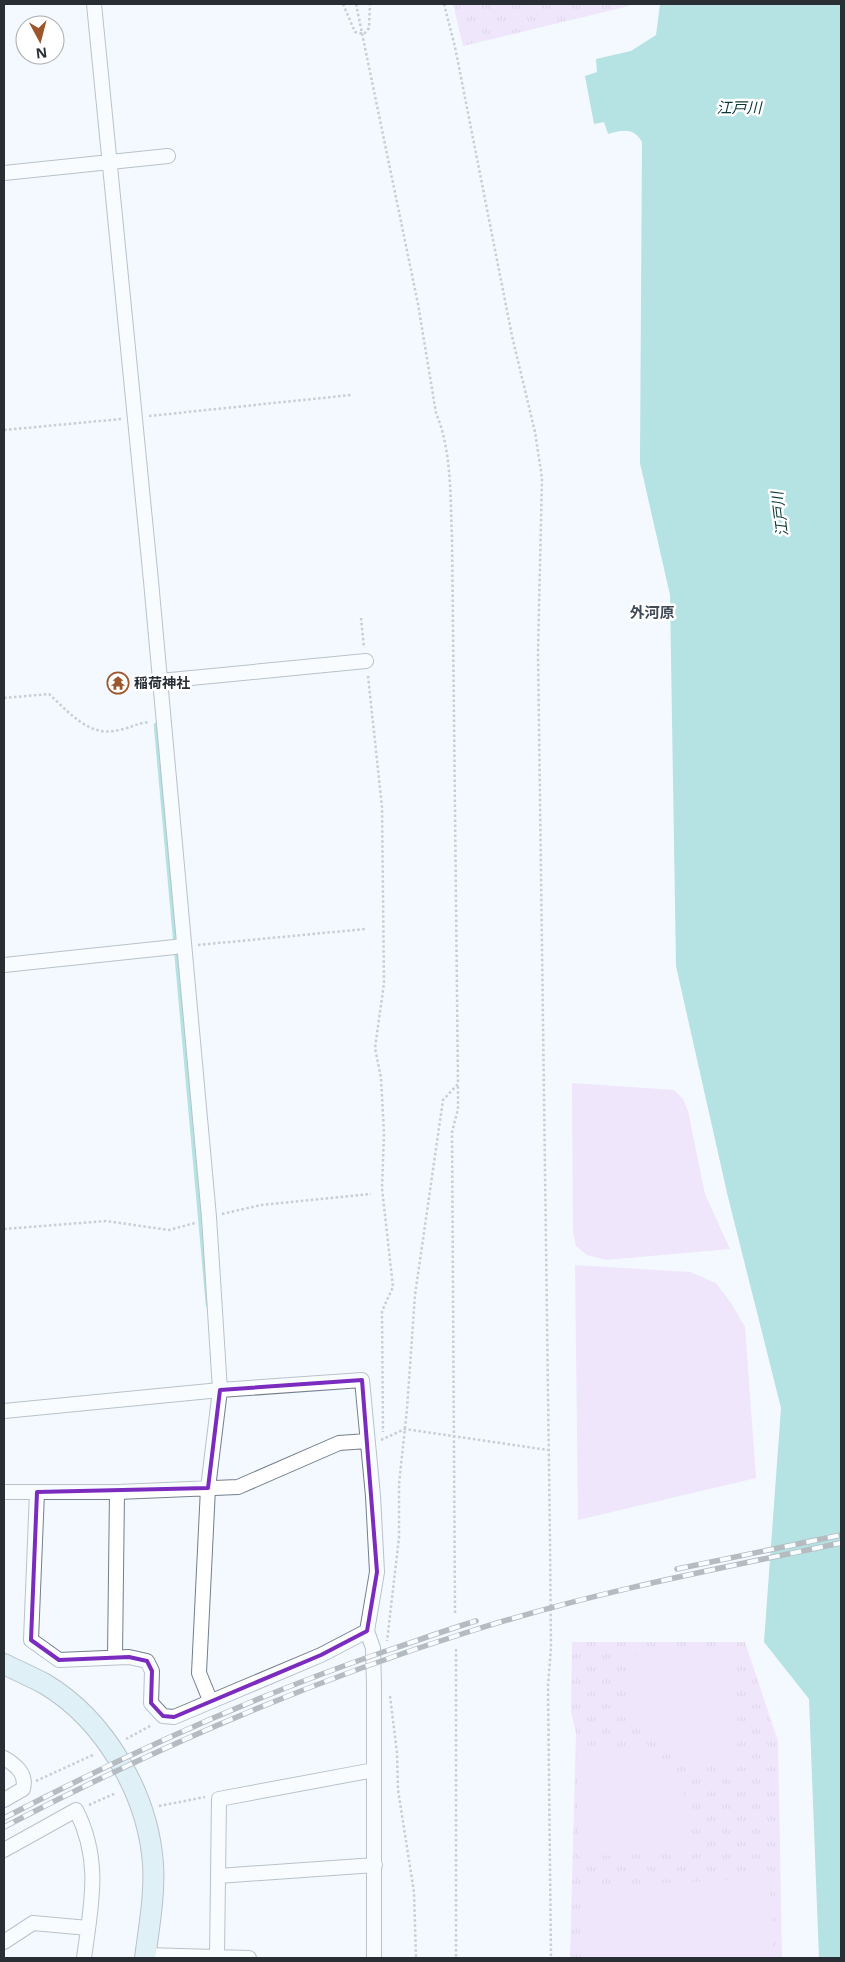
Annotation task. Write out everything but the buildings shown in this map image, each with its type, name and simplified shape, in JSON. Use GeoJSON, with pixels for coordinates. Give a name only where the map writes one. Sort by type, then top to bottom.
{"type":"FeatureCollection","features":[{"type":"Feature","properties":{"kind":"street"},"geometry":{"type":"LineString","coordinates":[[94,4],[160,681],[177,947],[209,1217],[220,1390],[208,1488],[198,1673],[210,1700]]}},
{"type":"Feature","properties":{"kind":"street"},"geometry":{"type":"LineString","coordinates":[[4,173],[168,156]]}},
{"type":"Feature","properties":{"kind":"street"},"geometry":{"type":"LineString","coordinates":[[160,681],[366,661]]}},
{"type":"Feature","properties":{"kind":"street"},"geometry":{"type":"LineString","coordinates":[[4,965],[177,947]]}},
{"type":"Feature","properties":{"kind":"street"},"geometry":{"type":"LineString","coordinates":[[4,1411],[220,1390],[362,1380],[377,1572],[367,1630],[373,1648],[374,1958]]}},
{"type":"Feature","properties":{"kind":"street"},"geometry":{"type":"LineString","coordinates":[[4,1492],[117,1492],[238,1487],[339,1443],[367,1441]]}},
{"type":"Feature","properties":{"kind":"street"},"geometry":{"type":"LineString","coordinates":[[37,1492],[30,1640],[59,1660],[70,1661],[115,1657],[147,1661],[152,1671],[151,1703],[163,1716],[174,1717],[321,1654],[367,1630]]}},
{"type":"Feature","properties":{"kind":"street"},"geometry":{"type":"LineString","coordinates":[[115,1657],[117,1492]]}},
{"type":"Feature","properties":{"kind":"street"},"geometry":{"type":"LineString","coordinates":[[4,1664],[46,1685],[77,1709],[101,1735],[125,1771],[147,1824],[153,1864],[152,1898],[145,1957],[249,1958]]}},
{"type":"Feature","properties":{"kind":"street"},"geometry":{"type":"LineString","coordinates":[[4,1758],[22,1772],[25,1782],[24,1789],[4,1800]]}},
{"type":"Feature","properties":{"kind":"street"},"geometry":{"type":"LineString","coordinates":[[217,1958],[219,1798],[374,1770]]}},
{"type":"Feature","properties":{"kind":"street"},"geometry":{"type":"LineString","coordinates":[[4,1850],[76,1810],[89,1842],[94,1871],[84,1958]]}},
{"type":"Feature","properties":{"kind":"street"},"geometry":{"type":"LineString","coordinates":[[218,1876],[375,1865]]}},
{"type":"Feature","properties":{"kind":"street"},"geometry":{"type":"LineString","coordinates":[[4,1942],[34,1923],[88,1928]]}},
{"type":"Feature","properties":{"kind":"path"},"geometry":{"type":"LineString","coordinates":[[343,4],[355,32],[364,34]]}},
{"type":"Feature","properties":{"kind":"path"},"geometry":{"type":"LineString","coordinates":[[356,4],[364,34],[418,304],[436,413],[443,428],[448,460],[452,537],[458,1084],[458,1109],[452,1132],[455,1613]]}},
{"type":"Feature","properties":{"kind":"path"},"geometry":{"type":"LineString","coordinates":[[364,34],[369,28],[370,4]]}},
{"type":"Feature","properties":{"kind":"path"},"geometry":{"type":"LineString","coordinates":[[444,4],[455,47],[512,336],[535,432],[542,478],[538,652],[548,1450],[551,1958]]}},
{"type":"Feature","properties":{"kind":"path"},"geometry":{"type":"LineString","coordinates":[[4,430],[352,395]]}},
{"type":"Feature","properties":{"kind":"path"},"geometry":{"type":"LineString","coordinates":[[361,618],[382,807],[384,983],[375,1048],[381,1078],[384,1132],[382,1188],[393,1287],[382,1311],[384,1445]]}},
{"type":"Feature","properties":{"kind":"path"},"geometry":{"type":"LineString","coordinates":[[4,698],[49,694],[88,728],[99,732],[118,731],[136,723],[163,720]]}},
{"type":"Feature","properties":{"kind":"path"},"geometry":{"type":"LineString","coordinates":[[177,947],[365,929]]}},
{"type":"Feature","properties":{"kind":"path"},"geometry":{"type":"LineString","coordinates":[[387,1648],[388,1619],[399,1538],[398,1484],[405,1429],[415,1295],[443,1100],[458,1084]]}},
{"type":"Feature","properties":{"kind":"path"},"geometry":{"type":"LineString","coordinates":[[4,1229],[106,1221],[169,1230],[209,1217],[261,1205],[371,1194]]}},
{"type":"Feature","properties":{"kind":"path"},"geometry":{"type":"LineString","coordinates":[[367,1441],[383,1440],[405,1429],[453,1438],[548,1450]]}},
{"type":"Feature","properties":{"kind":"path"},"geometry":{"type":"LineString","coordinates":[[456,1649],[456,1958]]}},
{"type":"Feature","properties":{"kind":"path"},"geometry":{"type":"LineString","coordinates":[[390,1690],[397,1753],[398,1790],[414,1892],[416,1958]]}},
{"type":"Feature","properties":{"kind":"path"},"geometry":{"type":"LineString","coordinates":[[125,1740],[157,1723],[163,1716]]}},
{"type":"Feature","properties":{"kind":"path"},"geometry":{"type":"LineString","coordinates":[[91,1746],[101,1759]]}},
{"type":"Feature","properties":{"kind":"path"},"geometry":{"type":"LineString","coordinates":[[25,1782],[40,1780],[97,1752]]}},
{"type":"Feature","properties":{"kind":"path"},"geometry":{"type":"LineString","coordinates":[[76,1810],[118,1792],[116,1786]]}},
{"type":"Feature","properties":{"kind":"path"},"geometry":{"type":"LineString","coordinates":[[157,1807],[208,1796],[219,1798]]}},
{"type":"Feature","properties":{"kind":"highlighted area"},"geometry":{"type":"Polygon","coordinates":[[[362,1380],[377,1572],[367,1631],[321,1655],[174,1717],[163,1716],[151,1703],[152,1671],[147,1661],[129,1657],[59,1660],[31,1640],[37,1492],[208,1488],[220,1390],[362,1380]]]}},
{"type":"Feature","properties":{"kind":"green space"},"geometry":{"type":"Polygon","coordinates":[[[453,4],[630,4],[629,6],[463,46],[453,4]]]}},
{"type":"Feature","properties":{"kind":"green space"},"geometry":{"type":"Polygon","coordinates":[[[572,1083],[674,1090],[683,1099],[688,1111],[705,1194],[730,1249],[606,1260],[587,1255],[576,1246],[573,1231],[572,1083]]]}},
{"type":"Feature","properties":{"kind":"green space"},"geometry":{"type":"Polygon","coordinates":[[[575,1265],[690,1272],[716,1283],[731,1303],[745,1327],[756,1478],[578,1520],[575,1265]]]}},
{"type":"Feature","properties":{"kind":"green space"},"geometry":{"type":"Polygon","coordinates":[[[572,1642],[745,1642],[778,1741],[782,1958],[570,1958],[576,1733],[571,1712],[572,1642]]]}},
{"type":"Feature","properties":{"kind":"green space"},"geometry":{"type":"Polygon","coordinates":[[[735,1651],[737,1762],[705,1762],[662,1748],[630,1714],[627,1655],[735,1651]]]}},
{"type":"Feature","properties":{"kind":"green space"},"geometry":{"type":"Polygon","coordinates":[[[608,1745],[651,1759],[684,1793],[688,1851],[579,1857],[576,1746],[608,1745]]]}},
{"type":"Feature","properties":{"kind":"green space"},"geometry":{"type":"Polygon","coordinates":[[[770,1878],[773,1958],[584,1958],[585,1887],[770,1878]]]}},
{"type":"Feature","properties":{"kind":"water","name":"江戸川"},"geometry":{"type":"Polygon","coordinates":[[[660,4],[841,4],[841,1958],[819,1958],[809,1699],[764,1642],[781,1408],[728,1197],[676,966],[670,595],[640,463],[642,142],[639,137],[631,132],[623,131],[608,134],[604,122],[594,124],[585,76],[597,72],[596,59],[631,51],[656,35],[660,4]]]}},
{"type":"Feature","properties":{"kind":"waterway"},"geometry":{"type":"LineString","coordinates":[[156,725],[208,1305]]}},
{"type":"Feature","properties":{"kind":"railway"},"geometry":{"type":"LineString","coordinates":[[677,1569],[841,1535]]}},
{"type":"Feature","properties":{"kind":"railway"},"geometry":{"type":"LineString","coordinates":[[4,1827],[174,1744],[290,1695],[408,1652],[560,1605],[700,1572],[841,1543]]}},
{"type":"Feature","properties":{"kind":"railway"},"geometry":{"type":"LineString","coordinates":[[4,1818],[97,1771],[192,1727],[337,1668],[476,1621]]}},
{"type":"Feature","properties":{"kind":"place","name":"稲荷神社"},"geometry":{"type":"Point","coordinates":[118,683]}},
{"type":"Feature","properties":{"kind":"district","name":"外河原"},"geometry":{"type":"Point","coordinates":[652,613]}}]}
